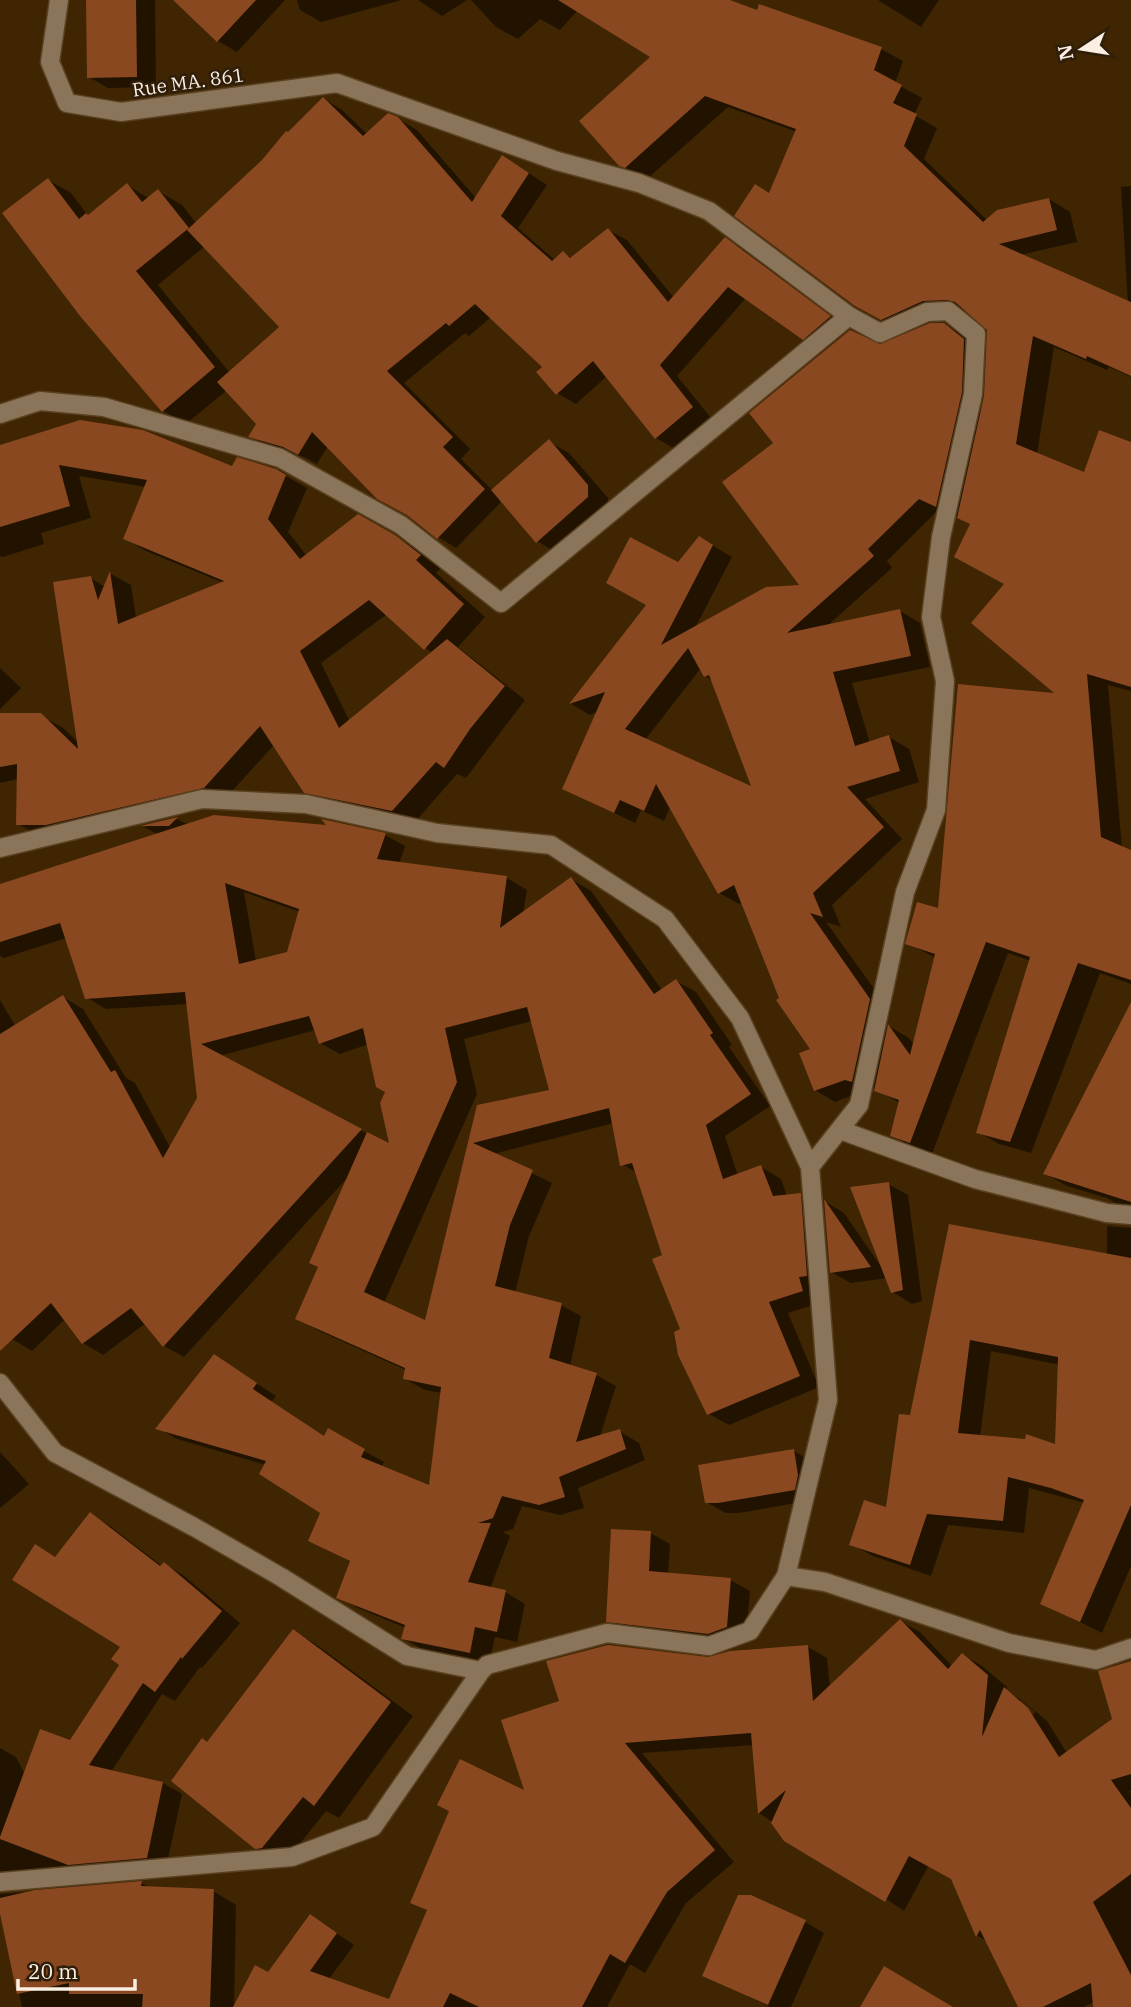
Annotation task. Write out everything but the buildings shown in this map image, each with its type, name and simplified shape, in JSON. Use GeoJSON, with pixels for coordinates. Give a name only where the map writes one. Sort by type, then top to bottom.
{"type":"FeatureCollection","features":[{"type":"Feature","properties":{"kind":"street","name":"Rue MA. 861"},"geometry":{"type":"LineString","coordinates":[[59,0],[50,62],[67,103],[121,112],[337,83],[557,161],[639,183],[709,211],[849,316]]}},
{"type":"Feature","properties":{"kind":"street"},"geometry":{"type":"LineString","coordinates":[[0,414],[40,401],[104,407],[280,458],[401,525],[501,603],[849,316],[880,333],[927,312],[948,311],[976,334],[973,394],[941,537],[931,617],[946,681],[936,810],[905,892],[859,1105],[810,1167]]}},
{"type":"Feature","properties":{"kind":"street"},"geometry":{"type":"LineString","coordinates":[[0,848],[202,799],[306,804],[437,834],[551,845],[665,919],[740,1018],[810,1167],[828,1400],[786,1576],[750,1631],[709,1646],[607,1633],[487,1665],[373,1827],[292,1857],[0,1882]]}},
{"type":"Feature","properties":{"kind":"street"},"geometry":{"type":"LineString","coordinates":[[840,1130],[975,1179],[1107,1213],[1131,1215]]}},
{"type":"Feature","properties":{"kind":"street"},"geometry":{"type":"LineString","coordinates":[[0,1383],[55,1454],[259,1564],[407,1656],[481,1671]]}},
{"type":"Feature","properties":{"kind":"street"},"geometry":{"type":"LineString","coordinates":[[786,1576],[825,1582],[1009,1643],[1096,1660],[1131,1648]]}}]}
